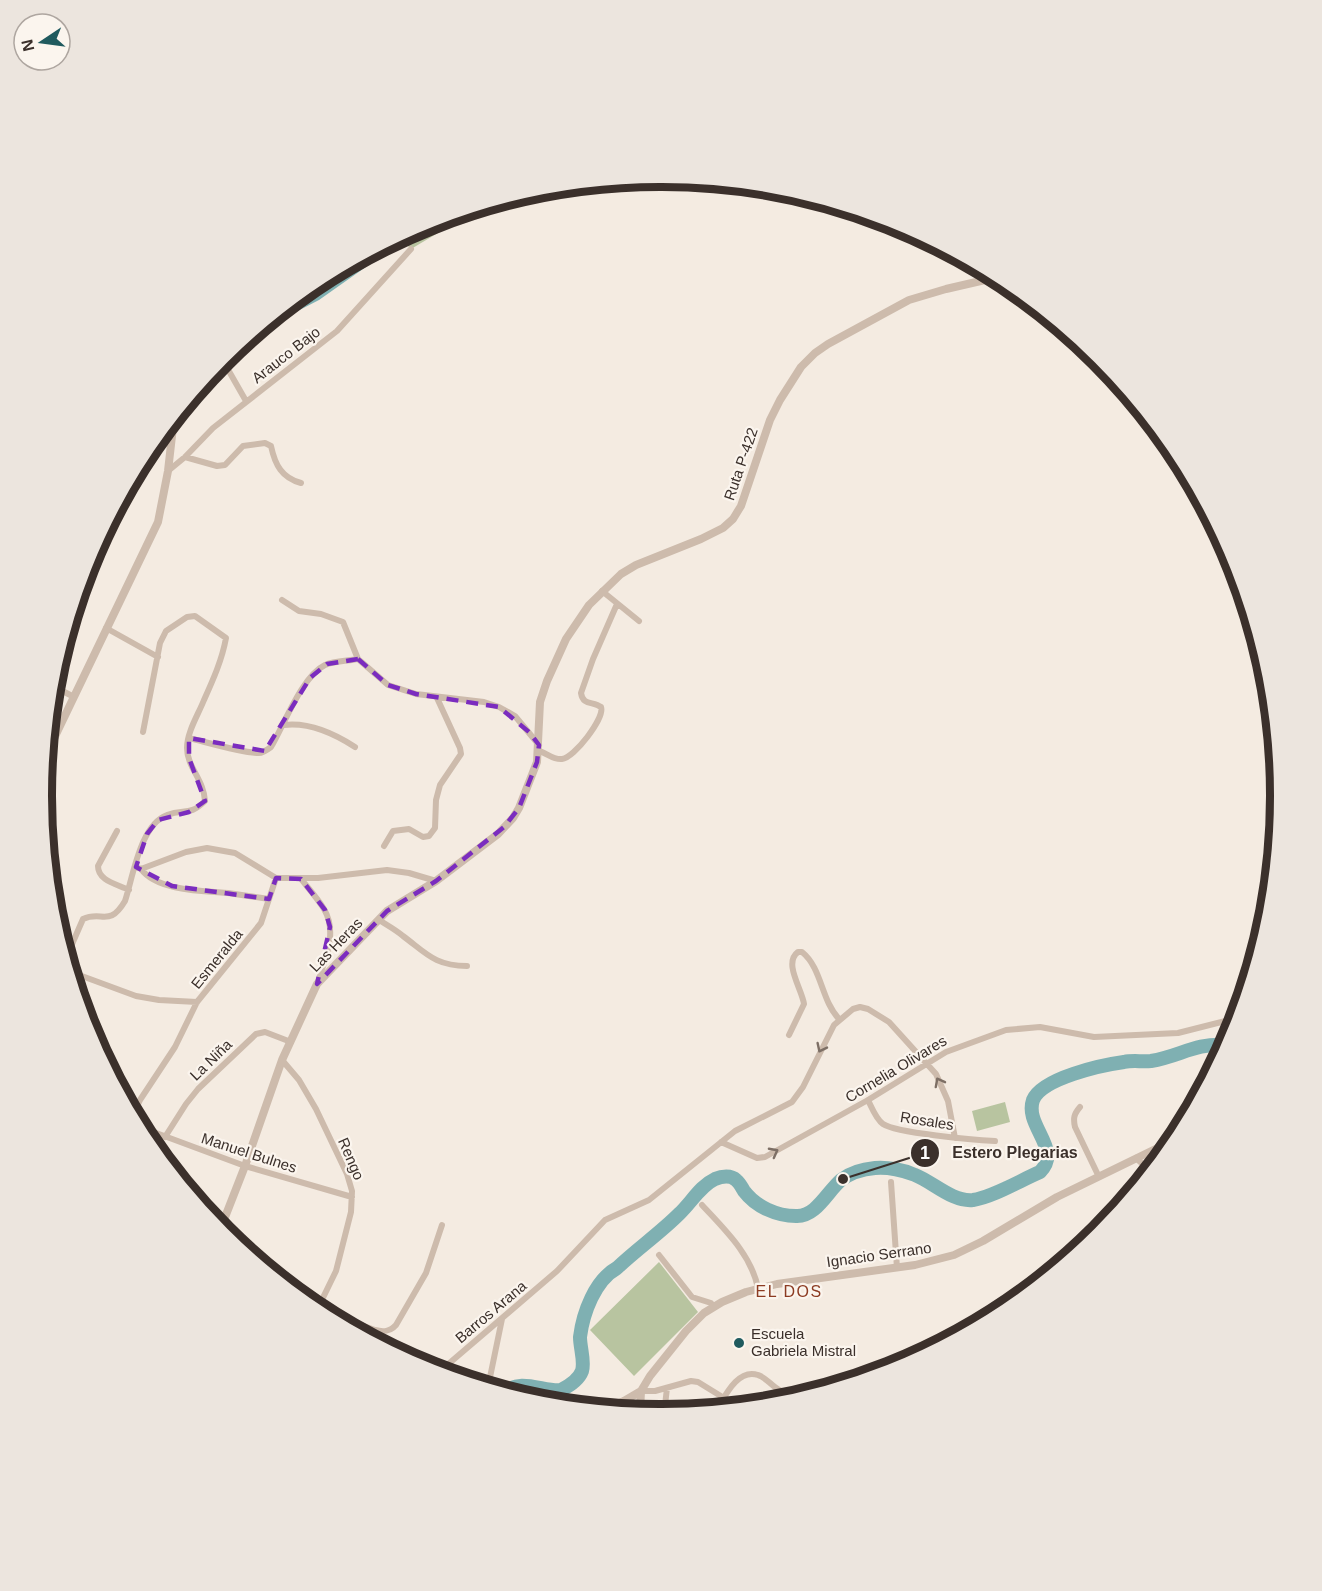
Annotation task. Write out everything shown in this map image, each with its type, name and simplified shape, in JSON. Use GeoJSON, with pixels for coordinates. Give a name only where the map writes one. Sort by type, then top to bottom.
{"type":"FeatureCollection","features":[{"type":"Feature","properties":{"kind":"street","name":"Arauco Bajo"},"geometry":{"type":"LineString","coordinates":[[168,471],[213,428],[337,331],[411,249]]}},
{"type":"Feature","properties":{"kind":"street","name":"Ruta P-422"},"geometry":{"type":"LineString","coordinates":[[538,735],[540,702],[555,660],[589,605],[621,574],[636,565],[701,539],[723,528],[733,519],[741,506],[770,420],[801,367],[815,354],[846,334],[909,300],[983,280]]}},
{"type":"Feature","properties":{"kind":"street"},"geometry":{"type":"LineString","coordinates":[[228,369],[246,401]]}},
{"type":"Feature","properties":{"kind":"street"},"geometry":{"type":"LineString","coordinates":[[56,734],[158,522],[172,433]]}},
{"type":"Feature","properties":{"kind":"street"},"geometry":{"type":"LineString","coordinates":[[185,457],[217,466],[225,465],[243,446],[265,443],[271,446],[282,473],[289,479],[301,483]]}},
{"type":"Feature","properties":{"kind":"street"},"geometry":{"type":"LineString","coordinates":[[602,591],[639,621]]}},
{"type":"Feature","properties":{"kind":"street"},"geometry":{"type":"LineString","coordinates":[[282,600],[299,611],[321,614],[343,622],[358,659],[388,685],[437,698],[484,702],[499,706],[515,716],[539,748],[557,759],[568,757],[583,742],[602,716],[601,707],[586,702],[581,693],[617,604]]}},
{"type":"Feature","properties":{"kind":"street"},"geometry":{"type":"LineString","coordinates":[[71,946],[83,919],[87,916],[106,918],[114,914],[125,901],[138,868],[137,858],[147,834],[158,820],[168,814],[189,812],[198,808],[205,801],[201,781],[187,750],[189,738],[223,654],[226,638],[195,616],[187,617],[166,631],[159,645],[143,732]]}},
{"type":"Feature","properties":{"kind":"street"},"geometry":{"type":"LineString","coordinates":[[106,628],[158,657]]}},
{"type":"Feature","properties":{"kind":"street"},"geometry":{"type":"LineString","coordinates":[[189,738],[259,753],[271,747],[296,699],[310,678],[327,664],[358,659]]}},
{"type":"Feature","properties":{"kind":"street"},"geometry":{"type":"LineString","coordinates":[[62,691],[74,697]]}},
{"type":"Feature","properties":{"kind":"street"},"geometry":{"type":"LineString","coordinates":[[384,846],[393,831],[409,829],[423,837],[429,836],[435,828],[436,800],[440,785],[461,754],[437,698]]}},
{"type":"Feature","properties":{"kind":"street"},"geometry":{"type":"LineString","coordinates":[[284,724],[306,724],[343,739],[355,747]]}},
{"type":"Feature","properties":{"kind":"street","name":"Las Heras"},"geometry":{"type":"LineString","coordinates":[[224,1219],[282,1060],[317,984],[387,911],[436,881],[498,834],[513,818],[529,787],[539,748],[538,735]]}},
{"type":"Feature","properties":{"kind":"street"},"geometry":{"type":"LineString","coordinates":[[117,831],[98,866],[98,872],[101,877],[129,890]]}},
{"type":"Feature","properties":{"kind":"street"},"geometry":{"type":"LineString","coordinates":[[138,868],[186,852],[207,848],[235,853],[276,878],[301,879],[387,870],[409,873],[436,881]]}},
{"type":"Feature","properties":{"kind":"street"},"geometry":{"type":"LineString","coordinates":[[138,868],[145,875],[172,886],[269,899]]}},
{"type":"Feature","properties":{"kind":"street","name":"Esmeralda"},"geometry":{"type":"LineString","coordinates":[[137,1106],[175,1047],[197,1002],[260,926],[276,878]]}},
{"type":"Feature","properties":{"kind":"street"},"geometry":{"type":"LineString","coordinates":[[301,879],[325,910],[330,927],[330,943],[317,984]]}},
{"type":"Feature","properties":{"kind":"street"},"geometry":{"type":"LineString","coordinates":[[379,920],[402,934],[431,958],[467,966]]}},
{"type":"Feature","properties":{"kind":"street"},"geometry":{"type":"LineString","coordinates":[[789,1035],[804,1004],[792,965],[793,958],[798,952],[802,952],[810,961],[832,1010],[839,1019],[848,1011],[860,1007],[880,1015],[936,1074],[945,1093],[955,1138]]}},
{"type":"Feature","properties":{"kind":"street"},"geometry":{"type":"LineString","coordinates":[[80,975],[136,996],[197,1002]]}},
{"type":"Feature","properties":{"kind":"street","name":"Barros Arana"},"geometry":{"type":"LineString","coordinates":[[447,1365],[557,1271],[605,1220],[649,1200],[744,1125],[792,1102],[839,1019]]}},
{"type":"Feature","properties":{"kind":"street","name":"Cornelia Olivares"},"geometry":{"type":"LineString","coordinates":[[721,1142],[757,1158],[763,1158],[868,1100],[926,1063],[960,1045],[1006,1030],[1040,1027],[1100,1037],[1178,1033],[1226,1021]]}},
{"type":"Feature","properties":{"kind":"street","name":"La Niña"},"geometry":{"type":"LineString","coordinates":[[165,1137],[198,1089],[256,1034],[265,1032],[291,1042]]}},
{"type":"Feature","properties":{"kind":"street","name":"Rengo"},"geometry":{"type":"LineString","coordinates":[[282,1060],[299,1080],[316,1109],[347,1174],[352,1197],[351,1212],[336,1271],[321,1300]]}},
{"type":"Feature","properties":{"kind":"street","name":"Rosales"},"geometry":{"type":"LineString","coordinates":[[868,1100],[879,1120],[887,1126],[955,1138],[995,1142]]}},
{"type":"Feature","properties":{"kind":"street"},"geometry":{"type":"LineString","coordinates":[[1080,1107],[1074,1113],[1073,1119],[1099,1177]]}},
{"type":"Feature","properties":{"kind":"street","name":"Manuel Bulnes"},"geometry":{"type":"LineString","coordinates":[[154,1133],[245,1166],[352,1197]]}},
{"type":"Feature","properties":{"kind":"street","name":"Ignacio Serrano"},"geometry":{"type":"LineString","coordinates":[[620,1403],[641,1390],[671,1347],[713,1307],[758,1288],[814,1277],[897,1268],[942,1259],[966,1250],[1031,1211],[1157,1148]]}},
{"type":"Feature","properties":{"kind":"street"},"geometry":{"type":"LineString","coordinates":[[1136,1158],[1144,1166]]}},
{"type":"Feature","properties":{"kind":"street"},"geometry":{"type":"LineString","coordinates":[[891,1182],[897,1268]]}},
{"type":"Feature","properties":{"kind":"street"},"geometry":{"type":"LineString","coordinates":[[702,1205],[738,1245],[749,1263],[758,1288]]}},
{"type":"Feature","properties":{"kind":"street"},"geometry":{"type":"LineString","coordinates":[[366,1327],[380,1332],[391,1330],[396,1325],[426,1274],[442,1225]]}},
{"type":"Feature","properties":{"kind":"street"},"geometry":{"type":"LineString","coordinates":[[659,1255],[692,1297],[711,1303],[713,1307]]}},
{"type":"Feature","properties":{"kind":"street"},"geometry":{"type":"LineString","coordinates":[[490,1379],[502,1319]]}},
{"type":"Feature","properties":{"kind":"street"},"geometry":{"type":"LineString","coordinates":[[722,1401],[735,1382],[746,1375],[758,1374],[784,1391]]}},
{"type":"Feature","properties":{"kind":"street"},"geometry":{"type":"LineString","coordinates":[[640,1403],[641,1390],[655,1391],[685,1382],[698,1382],[724,1398]]}},
{"type":"Feature","properties":{"kind":"street"},"geometry":{"type":"LineString","coordinates":[[665,1404],[667,1388]]}},
{"type":"Feature","properties":{"kind":"highlighted area"},"geometry":{"type":"Polygon","coordinates":[[[358,659],[388,685],[416,694],[499,707],[529,732],[539,745],[537,762],[519,808],[504,827],[436,881],[387,911],[317,984],[330,927],[325,910],[301,879],[276,878],[269,899],[172,886],[136,867],[147,834],[158,820],[189,812],[205,801],[189,758],[189,738],[265,751],[310,678],[327,664],[358,659]]]}},
{"type":"Feature","properties":{"kind":"green space"},"geometry":{"type":"Polygon","coordinates":[[[455,223],[411,249],[406,244],[455,223]]]}},
{"type":"Feature","properties":{"kind":"green space"},"geometry":{"type":"Polygon","coordinates":[[[1005,1102],[1010,1122],[977,1131],[972,1111],[1005,1102]]]}},
{"type":"Feature","properties":{"kind":"green space"},"geometry":{"type":"Polygon","coordinates":[[[659,1262],[698,1312],[634,1376],[590,1330],[659,1262]]]}},
{"type":"Feature","properties":{"kind":"water"},"geometry":{"type":"Polygon","coordinates":[[[383,255],[319,300],[286,317],[323,290],[383,255]]]}},
{"type":"Feature","properties":{"kind":"waterway"},"geometry":{"type":"LineString","coordinates":[[517,1386],[561,1390],[581,1374],[583,1367],[580,1337],[582,1328],[591,1298],[602,1280],[664,1228],[705,1186],[715,1179],[732,1177],[755,1202],[774,1212],[789,1216],[810,1212],[841,1180],[857,1172],[875,1168],[890,1168],[911,1173],[965,1200],[981,1198],[1040,1172],[1046,1163],[1046,1146],[1032,1110],[1033,1100],[1048,1085],[1102,1066],[1127,1061],[1162,1059],[1196,1048],[1216,1045]]}},
{"type":"Feature","properties":{"kind":"place","name":"Estero Plegarias"},"geometry":{"type":"Point","coordinates":[843,1179]}},
{"type":"Feature","properties":{"kind":"place","name":"Escuela Gabriela Mistral"},"geometry":{"type":"Point","coordinates":[739,1343]}},
{"type":"Feature","properties":{"kind":"district","name":"EL DOS"},"geometry":{"type":"Point","coordinates":[789,1291]}}]}
